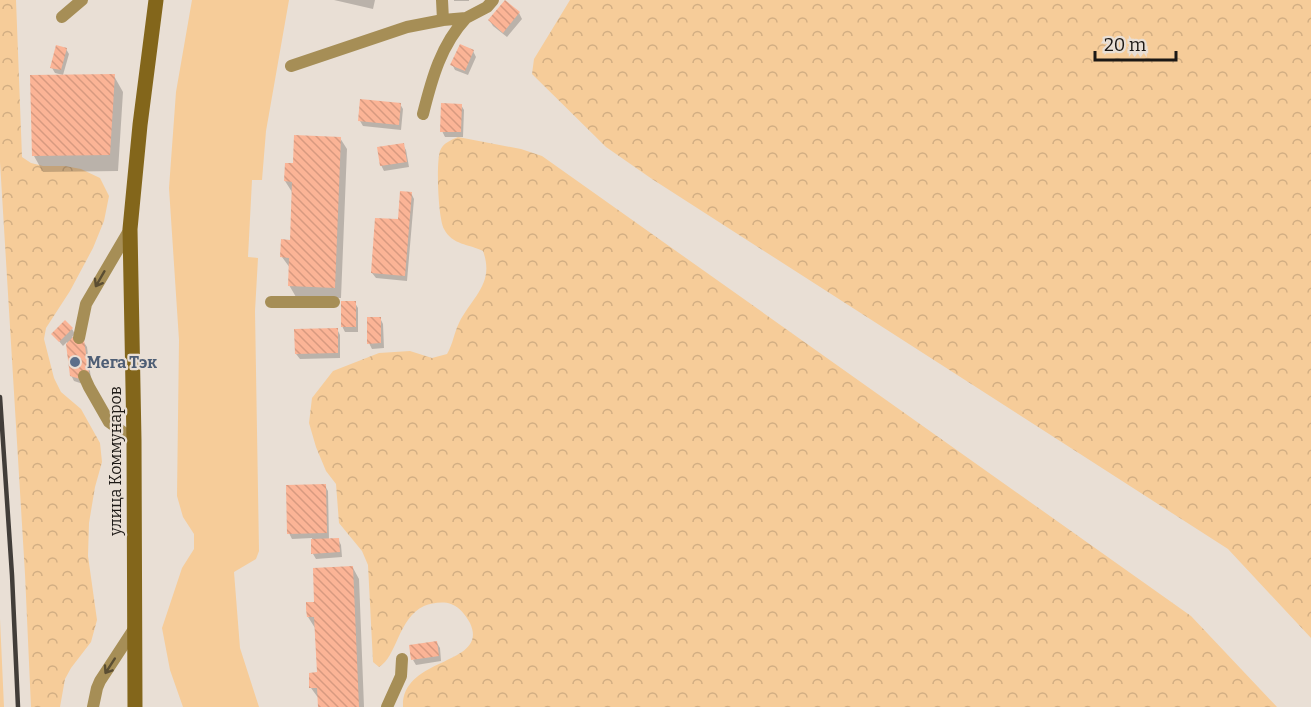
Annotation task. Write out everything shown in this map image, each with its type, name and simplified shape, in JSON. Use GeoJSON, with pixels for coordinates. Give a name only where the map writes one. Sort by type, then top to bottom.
{"type":"FeatureCollection","features":[{"type":"Feature","properties":{"kind":"main road","name":"улица Коммунаров"},"geometry":{"type":"LineString","coordinates":[[135,707],[130,229],[156,0]]}},
{"type":"Feature","properties":{"kind":"lane"},"geometry":{"type":"LineString","coordinates":[[62,17],[82,0]]}},
{"type":"Feature","properties":{"kind":"lane"},"geometry":{"type":"LineString","coordinates":[[442,0],[443,20]]}},
{"type":"Feature","properties":{"kind":"lane"},"geometry":{"type":"LineString","coordinates":[[423,114],[440,55],[452,33],[466,18],[487,7],[493,0]]}},
{"type":"Feature","properties":{"kind":"lane"},"geometry":{"type":"LineString","coordinates":[[291,66],[407,27],[466,18]]}},
{"type":"Feature","properties":{"kind":"lane"},"geometry":{"type":"LineString","coordinates":[[79,338],[86,304],[130,229]]}},
{"type":"Feature","properties":{"kind":"lane"},"geometry":{"type":"LineString","coordinates":[[271,302],[334,302]]}},
{"type":"Feature","properties":{"kind":"lane"},"geometry":{"type":"LineString","coordinates":[[84,376],[109,422],[134,440]]}},
{"type":"Feature","properties":{"kind":"lane"},"geometry":{"type":"LineString","coordinates":[[93,707],[100,681],[134,629]]}},
{"type":"Feature","properties":{"kind":"lane"},"geometry":{"type":"LineString","coordinates":[[387,707],[401,676],[402,659]]}},
{"type":"Feature","properties":{"kind":"green space"},"geometry":{"type":"Polygon","coordinates":[[[0,0],[16,0],[22,157],[31,163],[43,166],[81,169],[100,178],[109,196],[104,221],[93,248],[70,291],[46,328],[44,339],[54,378],[61,392],[81,409],[100,443],[102,462],[89,523],[88,556],[97,620],[91,642],[65,679],[60,707],[31,707],[0,162],[0,0]]]}},
{"type":"Feature","properties":{"kind":"green space"},"geometry":{"type":"Polygon","coordinates":[[[192,0],[289,0],[266,131],[262,180],[252,180],[248,257],[258,258],[255,311],[259,551],[256,559],[234,572],[240,648],[259,707],[183,707],[170,670],[162,628],[182,568],[194,549],[194,534],[183,517],[177,496],[179,340],[169,188],[176,92],[192,0]]]}},
{"type":"Feature","properties":{"kind":"green space"},"geometry":{"type":"Polygon","coordinates":[[[570,0],[1311,0],[1311,638],[1228,549],[652,179],[606,147],[532,74],[534,59],[570,0]]]}},
{"type":"Feature","properties":{"kind":"green space"},"geometry":{"type":"Polygon","coordinates":[[[458,137],[521,149],[542,156],[1191,616],[1277,707],[403,707],[406,691],[415,678],[468,647],[473,637],[470,623],[460,609],[454,605],[438,603],[424,606],[409,619],[385,662],[379,667],[373,662],[368,565],[362,551],[339,523],[336,484],[326,471],[309,423],[312,398],[333,371],[379,353],[410,351],[432,358],[447,354],[459,323],[480,290],[486,273],[483,251],[461,243],[447,234],[440,214],[438,167],[440,151],[448,142],[458,137]]]}},
{"type":"Feature","properties":{"kind":"green space"},"geometry":{"type":"Polygon","coordinates":[[[0,619],[4,707],[0,707],[0,619]]]}},
{"type":"Feature","properties":{"kind":"building"},"geometry":{"type":"Polygon","coordinates":[[[505,0],[520,12],[503,33],[488,20],[505,0]]]}},
{"type":"Feature","properties":{"kind":"building"},"geometry":{"type":"Polygon","coordinates":[[[460,44],[474,50],[465,71],[450,65],[460,44]]]}},
{"type":"Feature","properties":{"kind":"building"},"geometry":{"type":"Polygon","coordinates":[[[56,45],[67,48],[61,70],[50,68],[56,45]]]}},
{"type":"Feature","properties":{"kind":"building"},"geometry":{"type":"Polygon","coordinates":[[[115,74],[110,155],[32,156],[30,75],[115,74]]]}},
{"type":"Feature","properties":{"kind":"building"},"geometry":{"type":"Polygon","coordinates":[[[360,99],[401,103],[399,125],[358,121],[360,99]]]}},
{"type":"Feature","properties":{"kind":"building"},"geometry":{"type":"Polygon","coordinates":[[[441,103],[462,104],[461,132],[440,132],[441,103]]]}},
{"type":"Feature","properties":{"kind":"building"},"geometry":{"type":"Polygon","coordinates":[[[294,135],[341,137],[335,288],[288,286],[289,258],[280,257],[281,239],[290,240],[292,182],[284,181],[285,163],[293,163],[294,135]]]}},
{"type":"Feature","properties":{"kind":"building"},"geometry":{"type":"Polygon","coordinates":[[[404,143],[407,162],[380,166],[377,147],[404,143]]]}},
{"type":"Feature","properties":{"kind":"building"},"geometry":{"type":"Polygon","coordinates":[[[400,191],[412,192],[405,276],[371,273],[375,218],[398,219],[400,191]]]}},
{"type":"Feature","properties":{"kind":"building"},"geometry":{"type":"Polygon","coordinates":[[[341,301],[356,301],[356,327],[341,327],[341,301]]]}},
{"type":"Feature","properties":{"kind":"building"},"geometry":{"type":"Polygon","coordinates":[[[367,317],[381,317],[381,343],[367,344],[367,317]]]}},
{"type":"Feature","properties":{"kind":"building"},"geometry":{"type":"Polygon","coordinates":[[[65,320],[73,328],[59,342],[51,334],[65,320]]]}},
{"type":"Feature","properties":{"kind":"building"},"geometry":{"type":"Polygon","coordinates":[[[338,328],[338,353],[295,354],[294,329],[338,328]]]}},
{"type":"Feature","properties":{"kind":"building"},"geometry":{"type":"Polygon","coordinates":[[[74,336],[84,340],[89,373],[80,379],[70,376],[66,344],[74,336]]]}},
{"type":"Feature","properties":{"kind":"building"},"geometry":{"type":"Polygon","coordinates":[[[326,484],[327,533],[287,534],[286,485],[326,484]]]}},
{"type":"Feature","properties":{"kind":"building"},"geometry":{"type":"Polygon","coordinates":[[[339,538],[340,552],[311,554],[311,539],[339,538]]]}},
{"type":"Feature","properties":{"kind":"building"},"geometry":{"type":"Polygon","coordinates":[[[353,566],[359,707],[318,707],[317,688],[309,688],[309,673],[317,672],[314,617],[307,617],[306,609],[306,602],[314,602],[313,568],[353,566]]]}},
{"type":"Feature","properties":{"kind":"building"},"geometry":{"type":"Polygon","coordinates":[[[437,641],[439,656],[411,660],[409,645],[437,641]]]}},
{"type":"Feature","properties":{"kind":"railway"},"geometry":{"type":"LineString","coordinates":[[0,397],[18,707]]}},
{"type":"Feature","properties":{"kind":"place","name":"Мега Тэк"},"geometry":{"type":"Point","coordinates":[75,362]}}]}
